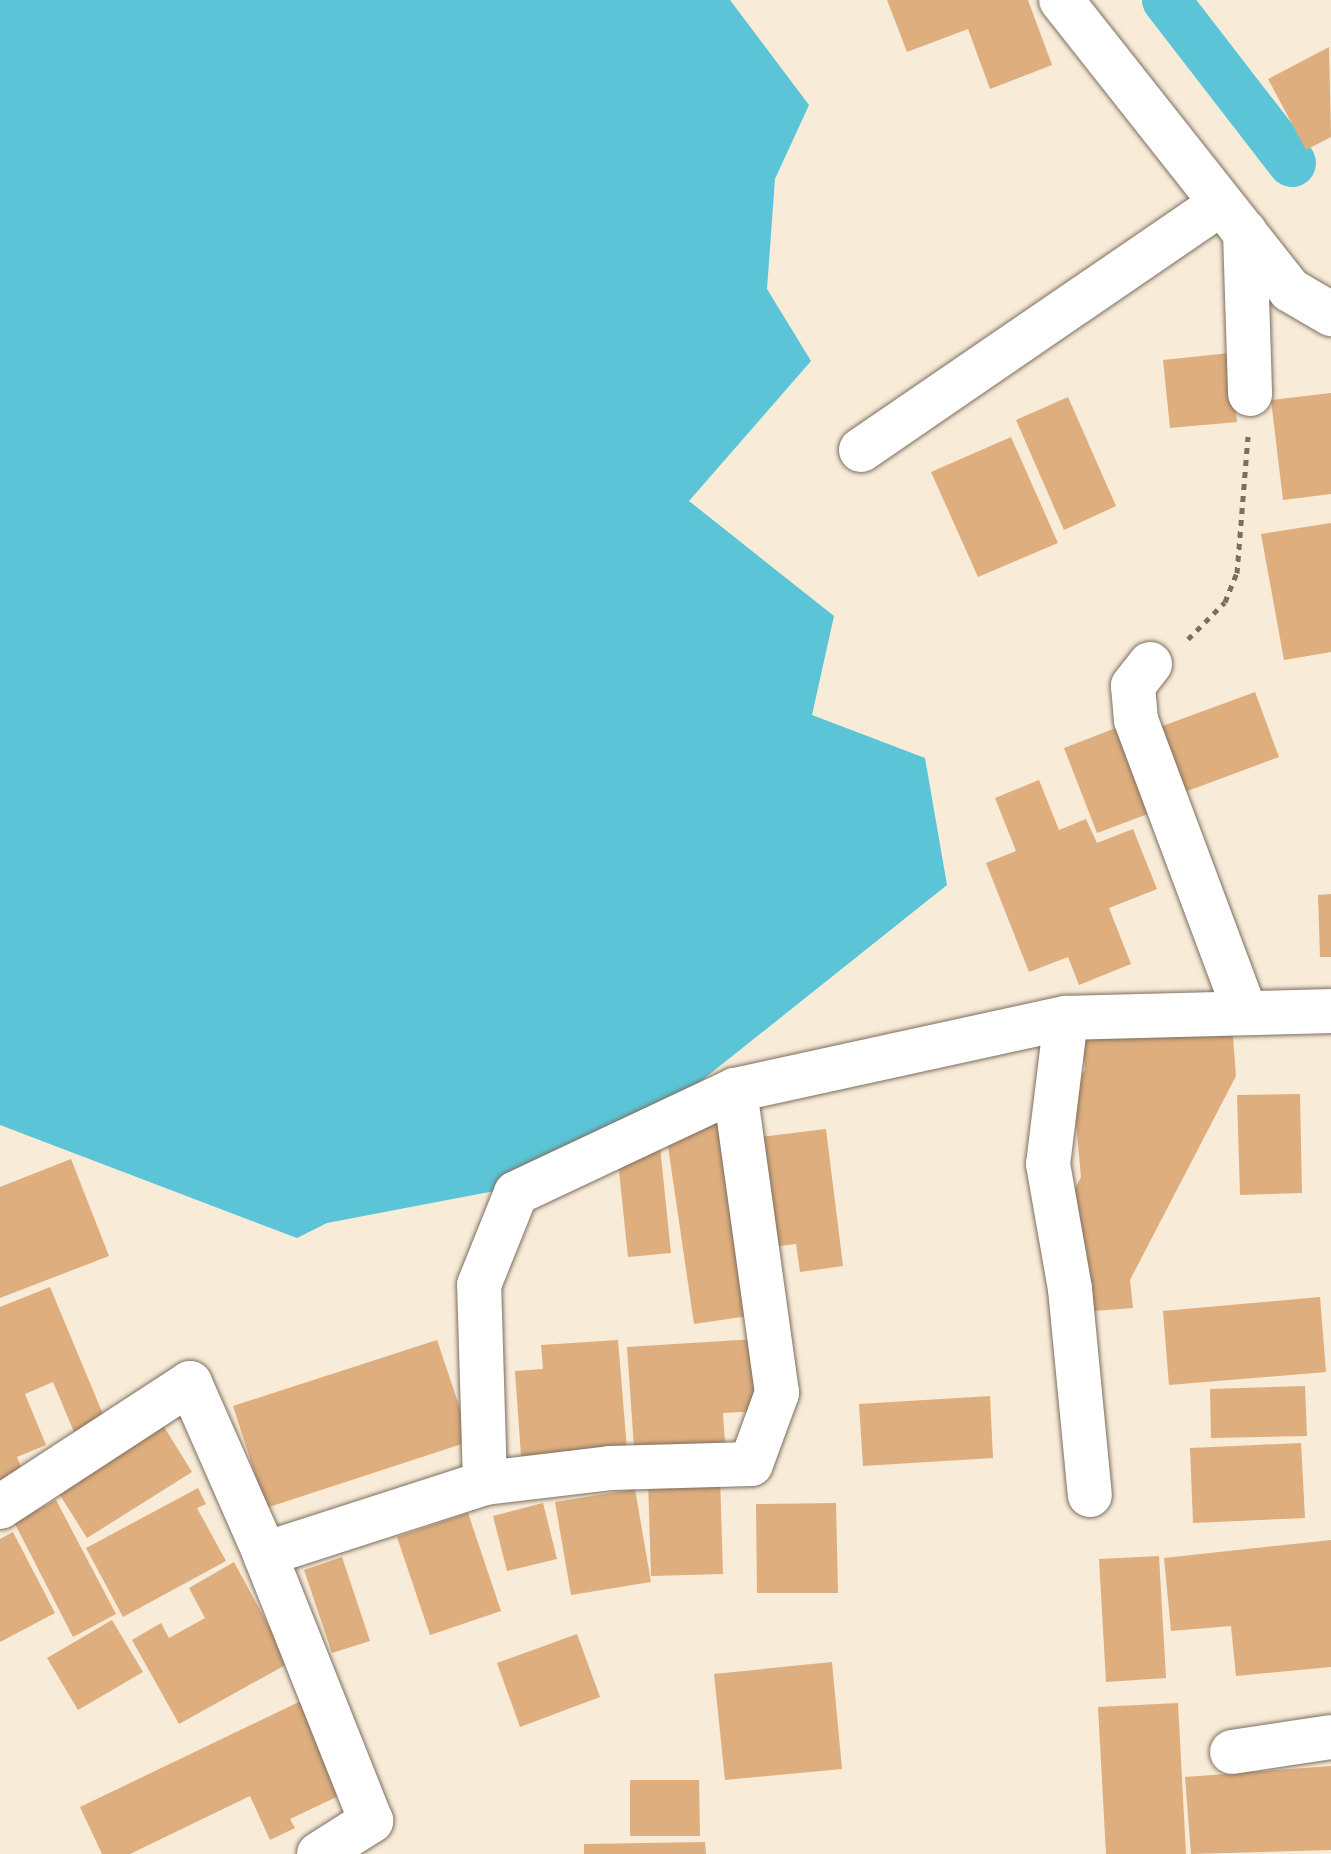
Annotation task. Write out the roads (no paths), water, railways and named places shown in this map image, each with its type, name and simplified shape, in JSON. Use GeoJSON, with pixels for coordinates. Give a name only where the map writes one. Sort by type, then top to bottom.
{"type":"FeatureCollection","features":[{"type":"Feature","properties":{"kind":"street"},"geometry":{"type":"LineString","coordinates":[[1061,0],[1290,290],[1331,314]]}},
{"type":"Feature","properties":{"kind":"street"},"geometry":{"type":"LineString","coordinates":[[1232,219],[1250,394]]}},
{"type":"Feature","properties":{"kind":"street"},"geometry":{"type":"LineString","coordinates":[[861,450],[1232,219]]}},
{"type":"Feature","properties":{"kind":"street"},"geometry":{"type":"LineString","coordinates":[[1150,664],[1133,686],[1136,720],[1244,1009]]}},
{"type":"Feature","properties":{"kind":"street"},"geometry":{"type":"LineString","coordinates":[[485,1483],[479,1285],[516,1193],[735,1090],[1066,1018],[1244,1009],[1331,1011]]}},
{"type":"Feature","properties":{"kind":"street"},"geometry":{"type":"LineString","coordinates":[[1066,1018],[1048,1164],[1070,1289],[1090,1495]]}},
{"type":"Feature","properties":{"kind":"street"},"geometry":{"type":"LineString","coordinates":[[265,1554],[485,1483],[610,1468],[751,1464],[777,1393],[735,1090]]}},
{"type":"Feature","properties":{"kind":"street"},"geometry":{"type":"LineString","coordinates":[[0,1507],[190,1383],[265,1554],[378,1837],[319,1854]]}},
{"type":"Feature","properties":{"kind":"street"},"geometry":{"type":"LineString","coordinates":[[1232,1752],[1331,1737]]}},
{"type":"Feature","properties":{"kind":"water"},"geometry":{"type":"Polygon","coordinates":[[[0,0],[730,0],[809,105],[775,179],[767,289],[811,361],[689,501],[834,616],[812,715],[925,758],[947,885],[681,1097],[505,1189],[327,1223],[297,1238],[0,1125],[0,0]]]}},
{"type":"Feature","properties":{"kind":"waterway"},"geometry":{"type":"LineString","coordinates":[[1166,0],[1292,163]]}}]}
